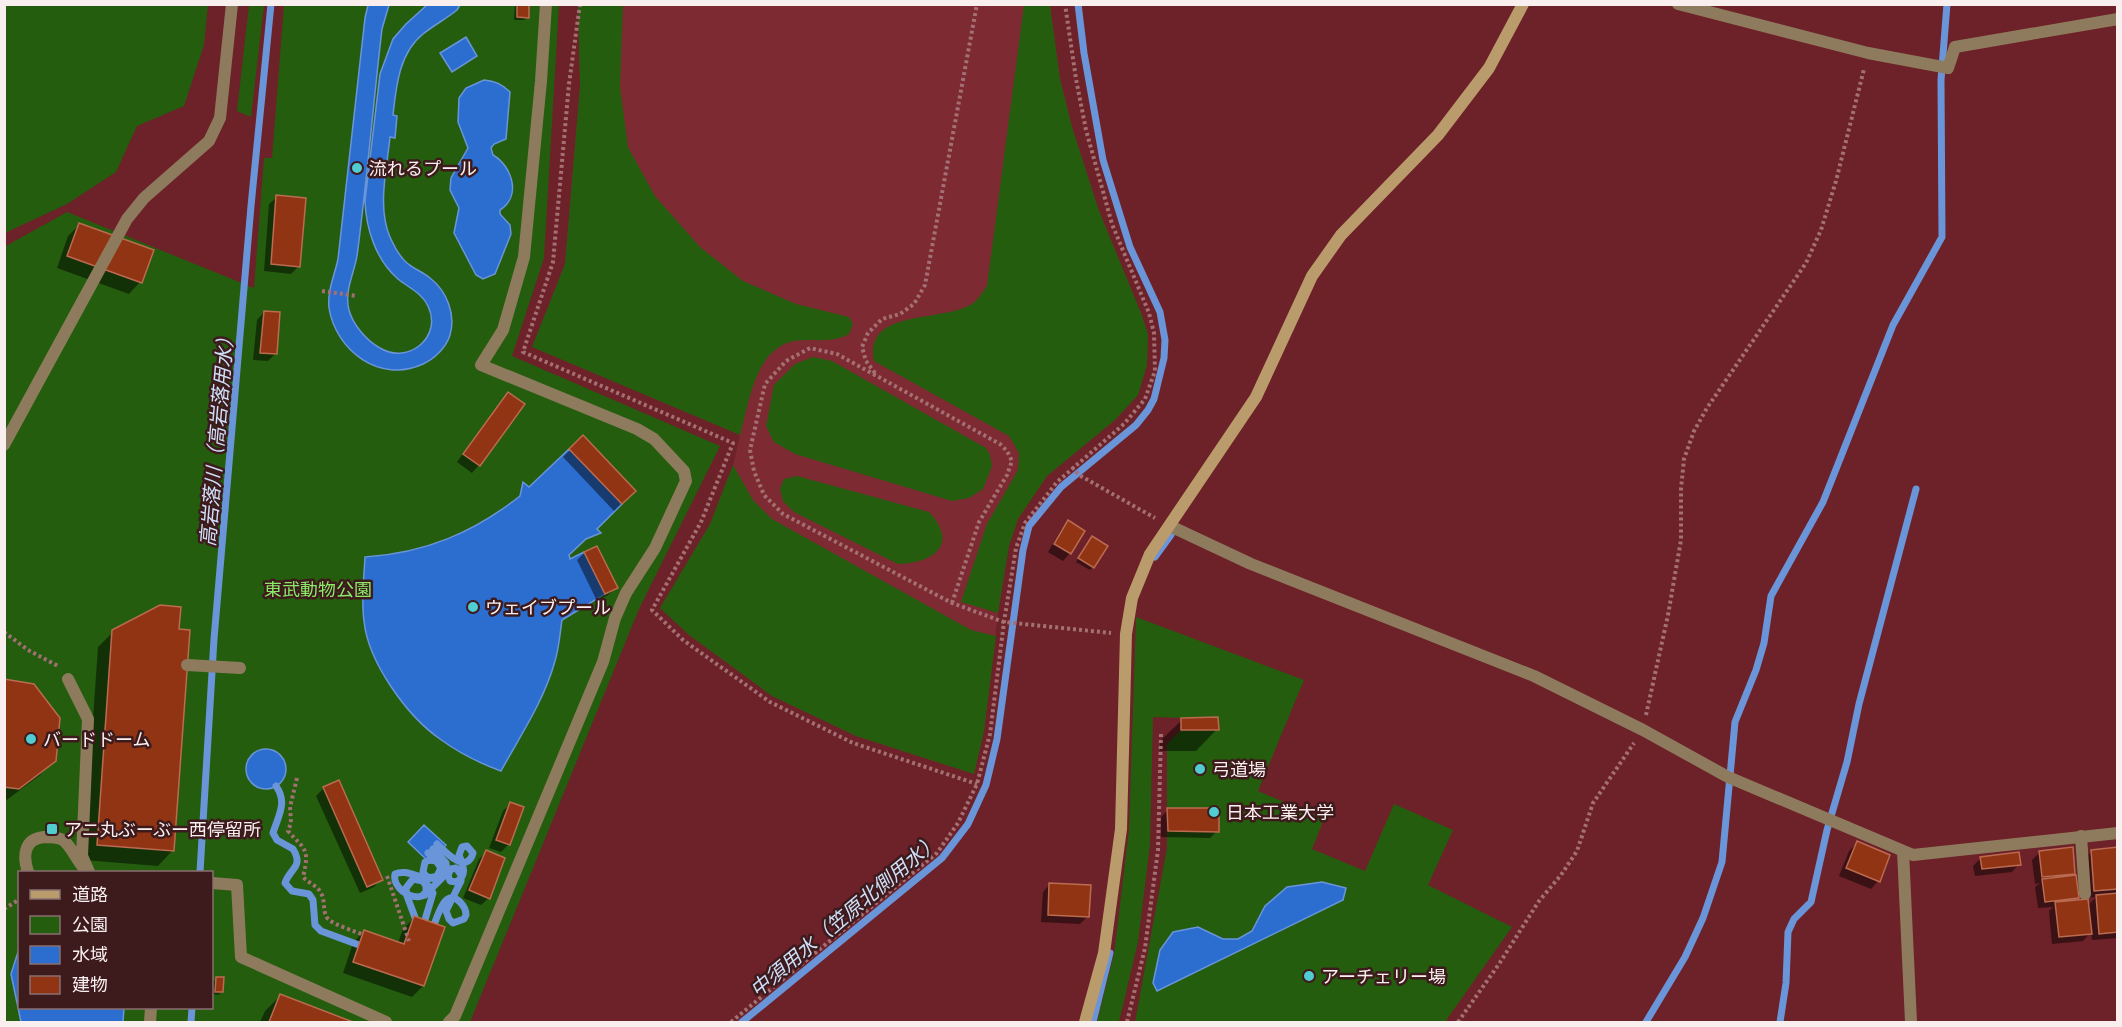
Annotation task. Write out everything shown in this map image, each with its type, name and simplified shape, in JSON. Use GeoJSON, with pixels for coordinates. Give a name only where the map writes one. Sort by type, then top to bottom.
{"type":"FeatureCollection","features":[{"type":"Feature","properties":{"kind":"street"},"geometry":{"type":"LineString","coordinates":[[4,445],[127,219],[144,198],[209,141],[220,118],[232,4]]}},
{"type":"Feature","properties":{"kind":"street"},"geometry":{"type":"LineString","coordinates":[[449,1023],[455,1016],[603,662],[615,618],[626,593],[655,548],[686,481],[684,471],[654,439],[638,429],[481,365],[503,330],[524,257],[546,4]]}},
{"type":"Feature","properties":{"kind":"street"},"geometry":{"type":"LineString","coordinates":[[1085,1023],[1104,953],[1121,829],[1126,634],[1132,598],[1149,554],[1165,524],[1257,397],[1312,276],[1341,235],[1445,126],[1489,68],[1523,4]]}},
{"type":"Feature","properties":{"kind":"street"},"geometry":{"type":"LineString","coordinates":[[1678,4],[1868,53],[1947,69],[1955,47],[2118,19]]}},
{"type":"Feature","properties":{"kind":"street"},"geometry":{"type":"LineString","coordinates":[[1165,524],[1251,564],[1534,676],[1643,730],[1728,777],[1913,855],[2118,833]]}},
{"type":"Feature","properties":{"kind":"street"},"geometry":{"type":"LineString","coordinates":[[188,665],[240,668]]}},
{"type":"Feature","properties":{"kind":"street"},"geometry":{"type":"LineString","coordinates":[[68,679],[88,719],[82,856],[87,871]]}},
{"type":"Feature","properties":{"kind":"street"},"geometry":{"type":"LineString","coordinates":[[27,871],[24,857],[27,844],[38,838],[76,836],[82,830],[84,820]]}},
{"type":"Feature","properties":{"kind":"street"},"geometry":{"type":"LineString","coordinates":[[2081,836],[2085,894]]}},
{"type":"Feature","properties":{"kind":"street"},"geometry":{"type":"LineString","coordinates":[[52,837],[63,840],[86,871]]}},
{"type":"Feature","properties":{"kind":"street"},"geometry":{"type":"LineString","coordinates":[[1903,851],[1911,1023]]}},
{"type":"Feature","properties":{"kind":"street"},"geometry":{"type":"LineString","coordinates":[[217,883],[237,885],[241,957],[386,1023]]}},
{"type":"Feature","properties":{"kind":"path"},"geometry":{"type":"LineString","coordinates":[[877,376],[866,361],[862,347],[868,333],[882,319],[900,314],[914,304],[924,285],[977,4]]}},
{"type":"Feature","properties":{"kind":"path"},"geometry":{"type":"LineString","coordinates":[[731,1023],[937,853],[952,830],[977,784],[990,734],[1004,622],[1016,548],[1024,524],[1057,482],[1072,467],[1124,424],[1145,399],[1155,371],[1156,352],[1149,313],[1112,224],[1097,173],[1076,79],[1065,4]]}},
{"type":"Feature","properties":{"kind":"path"},"geometry":{"type":"LineString","coordinates":[[1458,1023],[1539,901],[1562,874],[1577,851],[1593,803],[1643,730],[1668,615],[1681,540],[1681,489],[1684,459],[1694,431],[1707,408],[1790,290],[1810,255],[1821,230],[1836,181],[1868,53]]}},
{"type":"Feature","properties":{"kind":"path"},"geometry":{"type":"LineString","coordinates":[[322,291],[357,296]]}},
{"type":"Feature","properties":{"kind":"path"},"geometry":{"type":"LineString","coordinates":[[952,603],[979,522],[1007,475],[1012,461],[1007,451],[1000,444],[837,354],[810,348],[786,361],[765,384],[750,450],[754,471],[764,495],[783,514],[952,603],[1004,622],[1126,634]]}},
{"type":"Feature","properties":{"kind":"path"},"geometry":{"type":"LineString","coordinates":[[1072,467],[1078,475],[1165,524]]}},
{"type":"Feature","properties":{"kind":"path"},"geometry":{"type":"LineString","coordinates":[[4,632],[28,650],[57,664],[68,679]]}},
{"type":"Feature","properties":{"kind":"path"},"geometry":{"type":"LineString","coordinates":[[1127,1023],[1145,948],[1158,850],[1161,734]]}},
{"type":"Feature","properties":{"kind":"path"},"geometry":{"type":"LineString","coordinates":[[297,778],[290,807],[291,823],[288,831],[304,847],[306,860],[303,877],[317,887],[321,893],[325,903],[325,914],[329,921],[364,935]]}},
{"type":"Feature","properties":{"kind":"path"},"geometry":{"type":"LineString","coordinates":[[387,876],[409,941]]}},
{"type":"Feature","properties":{"kind":"path"},"geometry":{"type":"LineString","coordinates":[[4,909],[18,900]]}},
{"type":"Feature","properties":{"kind":"shaded area"},"geometry":{"type":"Polygon","coordinates":[[[578,5],[1050,5],[1060,79],[1072,127],[1099,211],[1148,334],[1147,365],[1138,395],[1115,420],[1047,476],[1018,519],[1009,546],[998,613],[984,731],[974,774],[856,736],[772,696],[689,635],[661,608],[710,524],[733,465],[740,435],[532,347],[565,264],[580,86],[578,5]]]}},
{"type":"Feature","properties":{"kind":"green space"},"geometry":{"type":"Polygon","coordinates":[[[4,5],[208,5],[204,45],[184,106],[137,126],[116,172],[67,204],[5,233],[4,5]]]}},
{"type":"Feature","properties":{"kind":"green space"},"geometry":{"type":"Polygon","coordinates":[[[249,5],[264,5],[251,117],[237,111],[249,5]]]}},
{"type":"Feature","properties":{"kind":"green space","name":"東武動物公園"},"geometry":{"type":"Polygon","coordinates":[[[284,5],[559,5],[544,258],[512,356],[720,446],[639,609],[470,1022],[5,1022],[4,247],[67,212],[254,288],[264,158],[272,158],[284,5]]]}},
{"type":"Feature","properties":{"kind":"green space"},"geometry":{"type":"Polygon","coordinates":[[[578,5],[623,5],[620,87],[628,147],[655,196],[700,247],[743,281],[796,304],[849,317],[853,324],[849,334],[843,337],[829,340],[794,341],[770,354],[756,379],[740,435],[532,347],[565,264],[580,86],[578,5]]]}},
{"type":"Feature","properties":{"kind":"green space"},"geometry":{"type":"Polygon","coordinates":[[[1024,5],[1050,5],[1060,79],[1072,127],[1099,211],[1148,334],[1147,365],[1138,395],[1115,420],[1047,476],[1018,519],[1009,546],[998,613],[961,602],[987,524],[1018,470],[1019,453],[1009,436],[874,361],[874,344],[881,332],[892,325],[958,310],[972,304],[987,286],[1024,5]]]}},
{"type":"Feature","properties":{"kind":"green space"},"geometry":{"type":"Polygon","coordinates":[[[813,357],[832,361],[986,448],[992,466],[983,489],[969,498],[952,501],[795,454],[774,442],[766,426],[774,385],[795,364],[813,357]]]}},
{"type":"Feature","properties":{"kind":"green space"},"geometry":{"type":"Polygon","coordinates":[[[733,465],[753,500],[772,519],[971,630],[996,636],[984,731],[974,774],[856,736],[772,696],[689,635],[660,608],[710,524],[733,465]]]}},
{"type":"Feature","properties":{"kind":"green space"},"geometry":{"type":"Polygon","coordinates":[[[797,476],[929,512],[938,524],[942,534],[942,543],[931,556],[910,563],[898,564],[794,512],[783,501],[780,489],[784,479],[797,476]]]}},
{"type":"Feature","properties":{"kind":"green space","name":"日本工業大学"},"geometry":{"type":"Polygon","coordinates":[[[1136,617],[1304,680],[1258,791],[1324,819],[1312,849],[1365,871],[1394,804],[1453,830],[1428,885],[1512,927],[1445,1022],[1135,1022],[1167,848],[1167,744],[1181,730],[1181,718],[1153,717],[1150,845],[1138,942],[1119,1022],[1097,1022],[1114,954],[1129,830],[1136,617]]]}},
{"type":"Feature","properties":{"kind":"water","name":"流れるプール"},"geometry":{"type":"Polygon","coordinates":[[[368,5],[389,5],[382,29],[361,228],[348,303],[357,327],[366,337],[380,348],[401,353],[420,345],[427,337],[431,328],[431,317],[428,306],[422,298],[398,279],[384,263],[367,222],[365,201],[380,74],[393,39],[427,5],[460,5],[457,10],[415,42],[400,71],[396,93],[393,115],[397,116],[395,138],[390,137],[383,200],[386,225],[402,258],[430,278],[441,290],[449,304],[452,319],[450,335],[439,353],[423,364],[407,369],[391,370],[362,360],[341,338],[333,324],[329,308],[330,289],[338,259],[368,5]]]}},
{"type":"Feature","properties":{"kind":"water"},"geometry":{"type":"Polygon","coordinates":[[[466,37],[477,56],[452,72],[440,53],[466,37]]]}},
{"type":"Feature","properties":{"kind":"water"},"geometry":{"type":"Polygon","coordinates":[[[484,80],[498,83],[510,92],[506,139],[494,144],[491,148],[493,155],[505,166],[512,181],[512,189],[507,204],[500,210],[500,214],[510,225],[511,234],[495,274],[483,279],[476,275],[454,233],[459,208],[450,190],[451,178],[468,148],[458,122],[459,98],[466,88],[484,80]]]}},
{"type":"Feature","properties":{"kind":"water","name":"ウェイブプール"},"geometry":{"type":"Polygon","coordinates":[[[569,449],[622,504],[597,529],[601,533],[586,539],[569,555],[570,559],[584,552],[605,594],[562,620],[556,656],[545,690],[501,771],[469,757],[440,739],[415,717],[391,687],[373,654],[367,637],[363,605],[365,557],[387,555],[428,546],[466,531],[520,496],[523,482],[529,487],[569,449]]]}},
{"type":"Feature","properties":{"kind":"water"},"geometry":{"type":"Polygon","coordinates":[[[266,749],[280,755],[286,769],[280,783],[266,789],[252,783],[246,769],[252,755],[266,749]]]}},
{"type":"Feature","properties":{"kind":"water"},"geometry":{"type":"Polygon","coordinates":[[[424,825],[446,845],[430,863],[408,842],[424,825]]]}},
{"type":"Feature","properties":{"kind":"water"},"geometry":{"type":"Polygon","coordinates":[[[1322,882],[1346,888],[1343,900],[1157,991],[1153,983],[1160,950],[1173,932],[1198,927],[1223,939],[1238,939],[1252,931],[1265,906],[1287,887],[1322,882]]]}},
{"type":"Feature","properties":{"kind":"water"},"geometry":{"type":"Polygon","coordinates":[[[18,952],[18,1008],[11,974],[18,952]]]}},
{"type":"Feature","properties":{"kind":"water"},"geometry":{"type":"Polygon","coordinates":[[[18,1009],[124,1009],[123,1022],[21,1022],[18,1009]]]}},
{"type":"Feature","properties":{"kind":"building"},"geometry":{"type":"Polygon","coordinates":[[[517,4],[529,4],[529,18],[517,17],[517,4]]]}},
{"type":"Feature","properties":{"kind":"building"},"geometry":{"type":"Polygon","coordinates":[[[276,195],[306,198],[300,267],[271,264],[276,195]]]}},
{"type":"Feature","properties":{"kind":"building"},"geometry":{"type":"Polygon","coordinates":[[[79,223],[154,250],[142,283],[67,256],[79,223]]]}},
{"type":"Feature","properties":{"kind":"building"},"geometry":{"type":"Polygon","coordinates":[[[264,311],[280,312],[277,354],[260,353],[264,311]]]}},
{"type":"Feature","properties":{"kind":"building"},"geometry":{"type":"Polygon","coordinates":[[[508,392],[525,404],[480,466],[463,454],[508,392]]]}},
{"type":"Feature","properties":{"kind":"building"},"geometry":{"type":"Polygon","coordinates":[[[583,435],[636,491],[622,504],[569,449],[583,435]]]}},
{"type":"Feature","properties":{"kind":"building"},"geometry":{"type":"Polygon","coordinates":[[[1068,520],[1085,531],[1071,554],[1054,544],[1068,520]]]}},
{"type":"Feature","properties":{"kind":"building"},"geometry":{"type":"Polygon","coordinates":[[[1092,536],[1108,546],[1094,568],[1078,558],[1092,536]]]}},
{"type":"Feature","properties":{"kind":"building"},"geometry":{"type":"Polygon","coordinates":[[[597,546],[618,588],[605,594],[584,552],[597,546]]]}},
{"type":"Feature","properties":{"kind":"building"},"geometry":{"type":"Polygon","coordinates":[[[160,605],[181,607],[179,629],[190,630],[174,851],[97,845],[112,630],[160,605]]]}},
{"type":"Feature","properties":{"kind":"building","name":"バードドーム"},"geometry":{"type":"Polygon","coordinates":[[[4,679],[34,684],[60,718],[56,761],[19,789],[4,787],[4,679]]]}},
{"type":"Feature","properties":{"kind":"building"},"geometry":{"type":"Polygon","coordinates":[[[1218,717],[1219,730],[1181,730],[1181,718],[1218,717]]]}},
{"type":"Feature","properties":{"kind":"building"},"geometry":{"type":"Polygon","coordinates":[[[339,780],[383,880],[367,887],[323,787],[339,780]]]}},
{"type":"Feature","properties":{"kind":"building"},"geometry":{"type":"Polygon","coordinates":[[[510,802],[524,807],[510,845],[496,840],[510,802]]]}},
{"type":"Feature","properties":{"kind":"building"},"geometry":{"type":"Polygon","coordinates":[[[1167,808],[1219,808],[1219,832],[1168,831],[1167,808]]]}},
{"type":"Feature","properties":{"kind":"building"},"geometry":{"type":"Polygon","coordinates":[[[1857,841],[1890,855],[1880,882],[1846,868],[1857,841]]]}},
{"type":"Feature","properties":{"kind":"building"},"geometry":{"type":"Polygon","coordinates":[[[2073,847],[2075,874],[2042,877],[2039,851],[2073,847]]]}},
{"type":"Feature","properties":{"kind":"building"},"geometry":{"type":"Polygon","coordinates":[[[2118,847],[2118,889],[2094,891],[2091,850],[2118,847]]]}},
{"type":"Feature","properties":{"kind":"building"},"geometry":{"type":"Polygon","coordinates":[[[486,850],[505,858],[490,899],[469,890],[486,850]]]}},
{"type":"Feature","properties":{"kind":"building"},"geometry":{"type":"Polygon","coordinates":[[[2019,852],[2021,865],[1982,869],[1980,857],[2019,852]]]}},
{"type":"Feature","properties":{"kind":"building"},"geometry":{"type":"Polygon","coordinates":[[[2076,875],[2079,898],[2045,902],[2042,879],[2076,875]]]}},
{"type":"Feature","properties":{"kind":"building"},"geometry":{"type":"Polygon","coordinates":[[[1049,883],[1091,885],[1089,917],[1048,915],[1049,883]]]}},
{"type":"Feature","properties":{"kind":"building"},"geometry":{"type":"Polygon","coordinates":[[[2118,893],[2118,932],[2099,934],[2096,895],[2118,893]]]}},
{"type":"Feature","properties":{"kind":"building"},"geometry":{"type":"Polygon","coordinates":[[[2088,899],[2092,934],[2059,937],[2055,902],[2088,899]]]}},
{"type":"Feature","properties":{"kind":"building"},"geometry":{"type":"Polygon","coordinates":[[[414,916],[445,927],[424,986],[353,962],[364,930],[404,944],[414,916]]]}},
{"type":"Feature","properties":{"kind":"building"},"geometry":{"type":"Polygon","coordinates":[[[216,977],[224,977],[223,992],[215,992],[216,977]]]}},
{"type":"Feature","properties":{"kind":"building"},"geometry":{"type":"Polygon","coordinates":[[[280,994],[353,1022],[269,1022],[280,994]]]}},
{"type":"Feature","properties":{"kind":"waterway","name":"高岩落川（高岩落用水）"},"geometry":{"type":"LineString","coordinates":[[200,871],[214,639],[251,206],[271,4]]}},
{"type":"Feature","properties":{"kind":"waterway","name":"中須用水（笠原北側用水）"},"geometry":{"type":"LineString","coordinates":[[742,1022],[942,858],[968,824],[986,785],[997,739],[1023,550],[1029,526],[1061,487],[1136,425],[1154,399],[1164,358],[1165,340],[1160,312],[1130,247],[1103,160],[1084,53],[1078,4]]}},
{"type":"Feature","properties":{"kind":"waterway"},"geometry":{"type":"LineString","coordinates":[[1646,1022],[1685,957],[1703,918],[1722,862],[1735,722],[1764,643],[1771,596],[1823,502],[1893,325],[1942,237],[1941,80],[1947,4]]}},
{"type":"Feature","properties":{"kind":"waterway"},"geometry":{"type":"LineString","coordinates":[[1780,1022],[1786,983],[1788,932],[1794,919],[1811,902],[1827,830],[1847,762],[1859,704],[1916,489]]}},
{"type":"Feature","properties":{"kind":"waterway"},"geometry":{"type":"LineString","coordinates":[[1155,557],[1171,535]]}},
{"type":"Feature","properties":{"kind":"waterway"},"geometry":{"type":"LineString","coordinates":[[276,786],[280,792],[282,804],[273,833],[277,840],[293,849],[297,860],[297,864],[285,883],[292,891],[309,894],[313,900],[315,925],[321,931],[359,945]]}},
{"type":"Feature","properties":{"kind":"waterway"},"geometry":{"type":"LineString","coordinates":[[432,930],[442,906],[450,898],[454,898],[464,906],[466,911],[464,919],[453,923],[446,911],[461,881],[461,875],[456,868],[451,869],[448,875],[450,881],[456,882],[460,880],[462,877],[464,870],[462,863],[461,859],[459,855],[462,847],[467,846],[473,853],[470,859],[466,862],[461,862],[437,844]]}},
{"type":"Feature","properties":{"kind":"waterway"},"geometry":{"type":"LineString","coordinates":[[425,895],[447,873],[446,863],[433,849]]}},
{"type":"Feature","properties":{"kind":"waterway"},"geometry":{"type":"LineString","coordinates":[[416,920],[407,896],[406,888],[413,879],[423,881],[426,886],[426,892],[422,896],[412,896],[407,894],[403,891],[399,888],[395,874],[405,873],[425,877],[431,877],[437,876],[441,868],[436,861],[430,860],[425,862],[423,872],[425,875],[428,877],[431,878],[437,877],[443,868],[428,853]]}},
{"type":"Feature","properties":{"kind":"waterway"},"geometry":{"type":"LineString","coordinates":[[424,923],[433,893],[425,881]]}},
{"type":"Feature","properties":{"kind":"waterway"},"geometry":{"type":"LineString","coordinates":[[1093,1022],[1110,953]]}},
{"type":"Feature","properties":{"kind":"waterway","name":"高岩落川（高岩落用水）"},"geometry":{"type":"LineString","coordinates":[[191,1022],[192,1009]]}},
{"type":"Feature","properties":{"kind":"place","name":"流れるプール"},"geometry":{"type":"Point","coordinates":[357,168]}},
{"type":"Feature","properties":{"kind":"place","name":"ウェイブプール"},"geometry":{"type":"Point","coordinates":[473,607]}},
{"type":"Feature","properties":{"kind":"place","name":"バードドーム"},"geometry":{"type":"Point","coordinates":[31,739]}},
{"type":"Feature","properties":{"kind":"place","name":"弓道場"},"geometry":{"type":"Point","coordinates":[1200,769]}},
{"type":"Feature","properties":{"kind":"place","name":"日本工業大学"},"geometry":{"type":"Point","coordinates":[1214,812]}},
{"type":"Feature","properties":{"kind":"place","name":"アニ丸ぶーぶー西停留所"},"geometry":{"type":"Point","coordinates":[52,829]}},
{"type":"Feature","properties":{"kind":"place","name":"アーチェリー場"},"geometry":{"type":"Point","coordinates":[1309,976]}}]}
